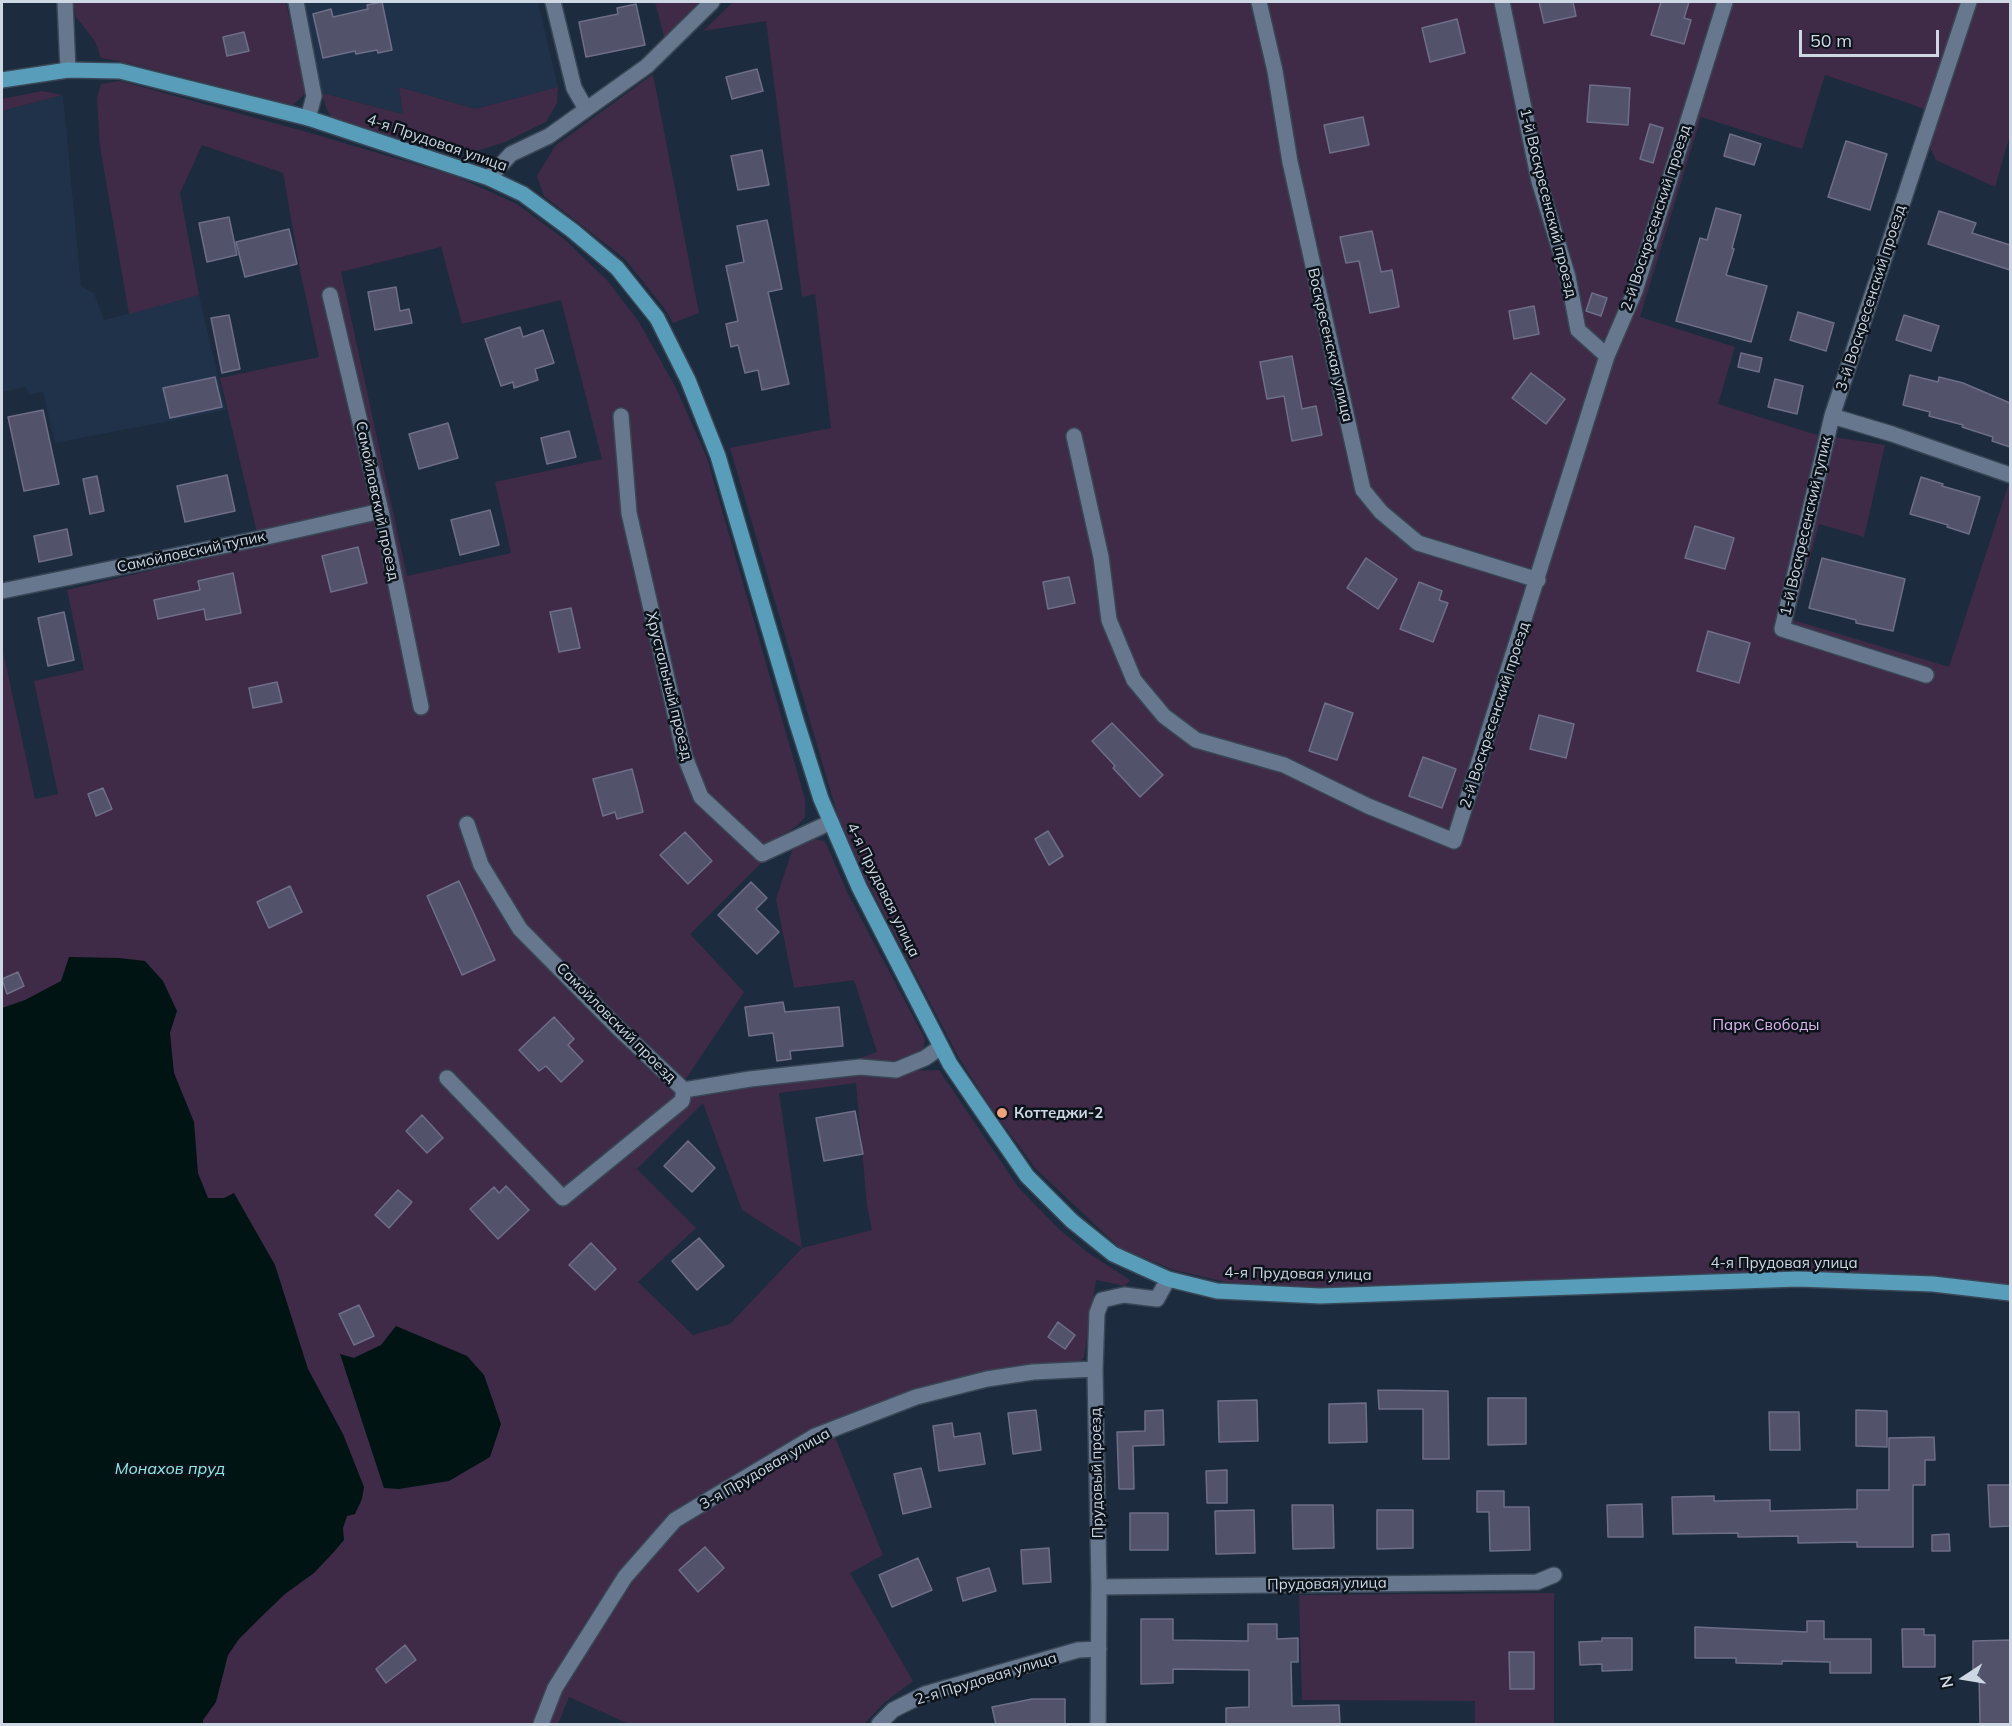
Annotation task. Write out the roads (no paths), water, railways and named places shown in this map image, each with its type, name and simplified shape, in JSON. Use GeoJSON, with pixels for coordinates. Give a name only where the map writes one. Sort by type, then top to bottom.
{"type":"FeatureCollection","features":[{"type":"Feature","properties":{"kind":"main road","name":"4-я Прудовая улица"},"geometry":{"type":"LineString","coordinates":[[2,80],[68,70],[120,71],[308,118],[489,178],[523,194],[573,231],[617,268],[657,318],[688,380],[718,456],[821,799],[859,886],[950,1064],[1027,1176],[1072,1221],[1113,1254],[1168,1279],[1217,1291],[1320,1296],[1798,1279],[1933,1284],[2010,1293]]}},
{"type":"Feature","properties":{"kind":"street"},"geometry":{"type":"LineString","coordinates":[[64,2],[68,70]]}},
{"type":"Feature","properties":{"kind":"street"},"geometry":{"type":"LineString","coordinates":[[296,2],[314,96],[308,118]]}},
{"type":"Feature","properties":{"kind":"street"},"geometry":{"type":"LineString","coordinates":[[553,2],[574,88],[586,109]]}},
{"type":"Feature","properties":{"kind":"street"},"geometry":{"type":"LineString","coordinates":[[489,178],[511,154],[549,136],[647,66],[712,2]]}},
{"type":"Feature","properties":{"kind":"street","name":"Воскресенская улица"},"geometry":{"type":"LineString","coordinates":[[1259,2],[1275,71],[1290,162],[1363,490],[1381,512],[1418,543],[1538,579]]}},
{"type":"Feature","properties":{"kind":"street","name":"1-й Воскресенский проезд"},"geometry":{"type":"LineString","coordinates":[[1502,2],[1539,181],[1568,277],[1578,330],[1607,356]]}},
{"type":"Feature","properties":{"kind":"street","name":"2-й Воскресенский проезд"},"geometry":{"type":"LineString","coordinates":[[1074,436],[1101,557],[1109,620],[1134,680],[1164,716],[1196,740],[1284,765],[1368,806],[1454,841],[1607,356],[1635,291],[1725,2]]}},
{"type":"Feature","properties":{"kind":"street","name":"3-й Воскресенский проезд"},"geometry":{"type":"LineString","coordinates":[[1832,416],[1969,2]]}},
{"type":"Feature","properties":{"kind":"street","name":"Самойловский проезд"},"geometry":{"type":"LineString","coordinates":[[330,295],[381,511],[421,707]]}},
{"type":"Feature","properties":{"kind":"street","name":"Хрустальный проезд"},"geometry":{"type":"LineString","coordinates":[[621,416],[629,513],[685,757],[700,797],[762,854],[831,822]]}},
{"type":"Feature","properties":{"kind":"street"},"geometry":{"type":"LineString","coordinates":[[1832,416],[2010,475]]}},
{"type":"Feature","properties":{"kind":"street","name":"1-й Воскресенский тупик"},"geometry":{"type":"LineString","coordinates":[[1832,416],[1782,629],[1926,675]]}},
{"type":"Feature","properties":{"kind":"street","name":"Самойловский тупик"},"geometry":{"type":"LineString","coordinates":[[2,591],[262,538],[381,511]]}},
{"type":"Feature","properties":{"kind":"street","name":"Самойловский проезд"},"geometry":{"type":"LineString","coordinates":[[467,824],[481,865],[520,929],[617,1027],[684,1090],[750,1079],[860,1067],[896,1070],[925,1058],[941,1047]]}},
{"type":"Feature","properties":{"kind":"street"},"geometry":{"type":"LineString","coordinates":[[447,1078],[563,1198],[682,1101],[684,1090]]}},
{"type":"Feature","properties":{"kind":"street","name":"Прудовый проезд"},"geometry":{"type":"LineString","coordinates":[[1098,1725],[1096,1313],[1102,1300],[1124,1295],[1157,1299],[1168,1279]]}},
{"type":"Feature","properties":{"kind":"street","name":"3-я Прудовая улица"},"geometry":{"type":"LineString","coordinates":[[541,1725],[555,1689],[625,1577],[675,1520],[815,1436],[916,1397],[987,1379],[1033,1372],[1095,1369]]}},
{"type":"Feature","properties":{"kind":"street","name":"Прудовая улица"},"geometry":{"type":"LineString","coordinates":[[1099,1587],[1537,1582],[1554,1575]]}},
{"type":"Feature","properties":{"kind":"street","name":"2-я Прудовая улица"},"geometry":{"type":"LineString","coordinates":[[879,1725],[893,1710],[925,1694],[1078,1650],[1099,1649]]}},
{"type":"Feature","properties":{"kind":"water","name":"Монахов пруд"},"geometry":{"type":"Polygon","coordinates":[[[69,957],[145,961],[163,981],[177,1011],[170,1033],[174,1073],[194,1122],[198,1173],[208,1198],[224,1198],[234,1193],[275,1265],[308,1369],[343,1434],[364,1487],[362,1499],[355,1514],[347,1516],[343,1528],[344,1540],[314,1573],[285,1594],[261,1617],[239,1639],[228,1655],[216,1702],[203,1720],[203,1724],[2,1724],[2,1008],[25,1000],[61,981],[69,957]]]}},
{"type":"Feature","properties":{"kind":"water"},"geometry":{"type":"Polygon","coordinates":[[[396,1326],[467,1356],[484,1375],[501,1424],[490,1457],[449,1481],[399,1489],[384,1488],[340,1354],[354,1358],[381,1345],[396,1326]]]}},
{"type":"Feature","properties":{"kind":"place","name":"Коттеджи-2"},"geometry":{"type":"Point","coordinates":[1002,1113]}},
{"type":"Feature","properties":{"kind":"park label","name":"Парк Свободы"},"geometry":{"type":"Point","coordinates":[1766,1025]}}]}
